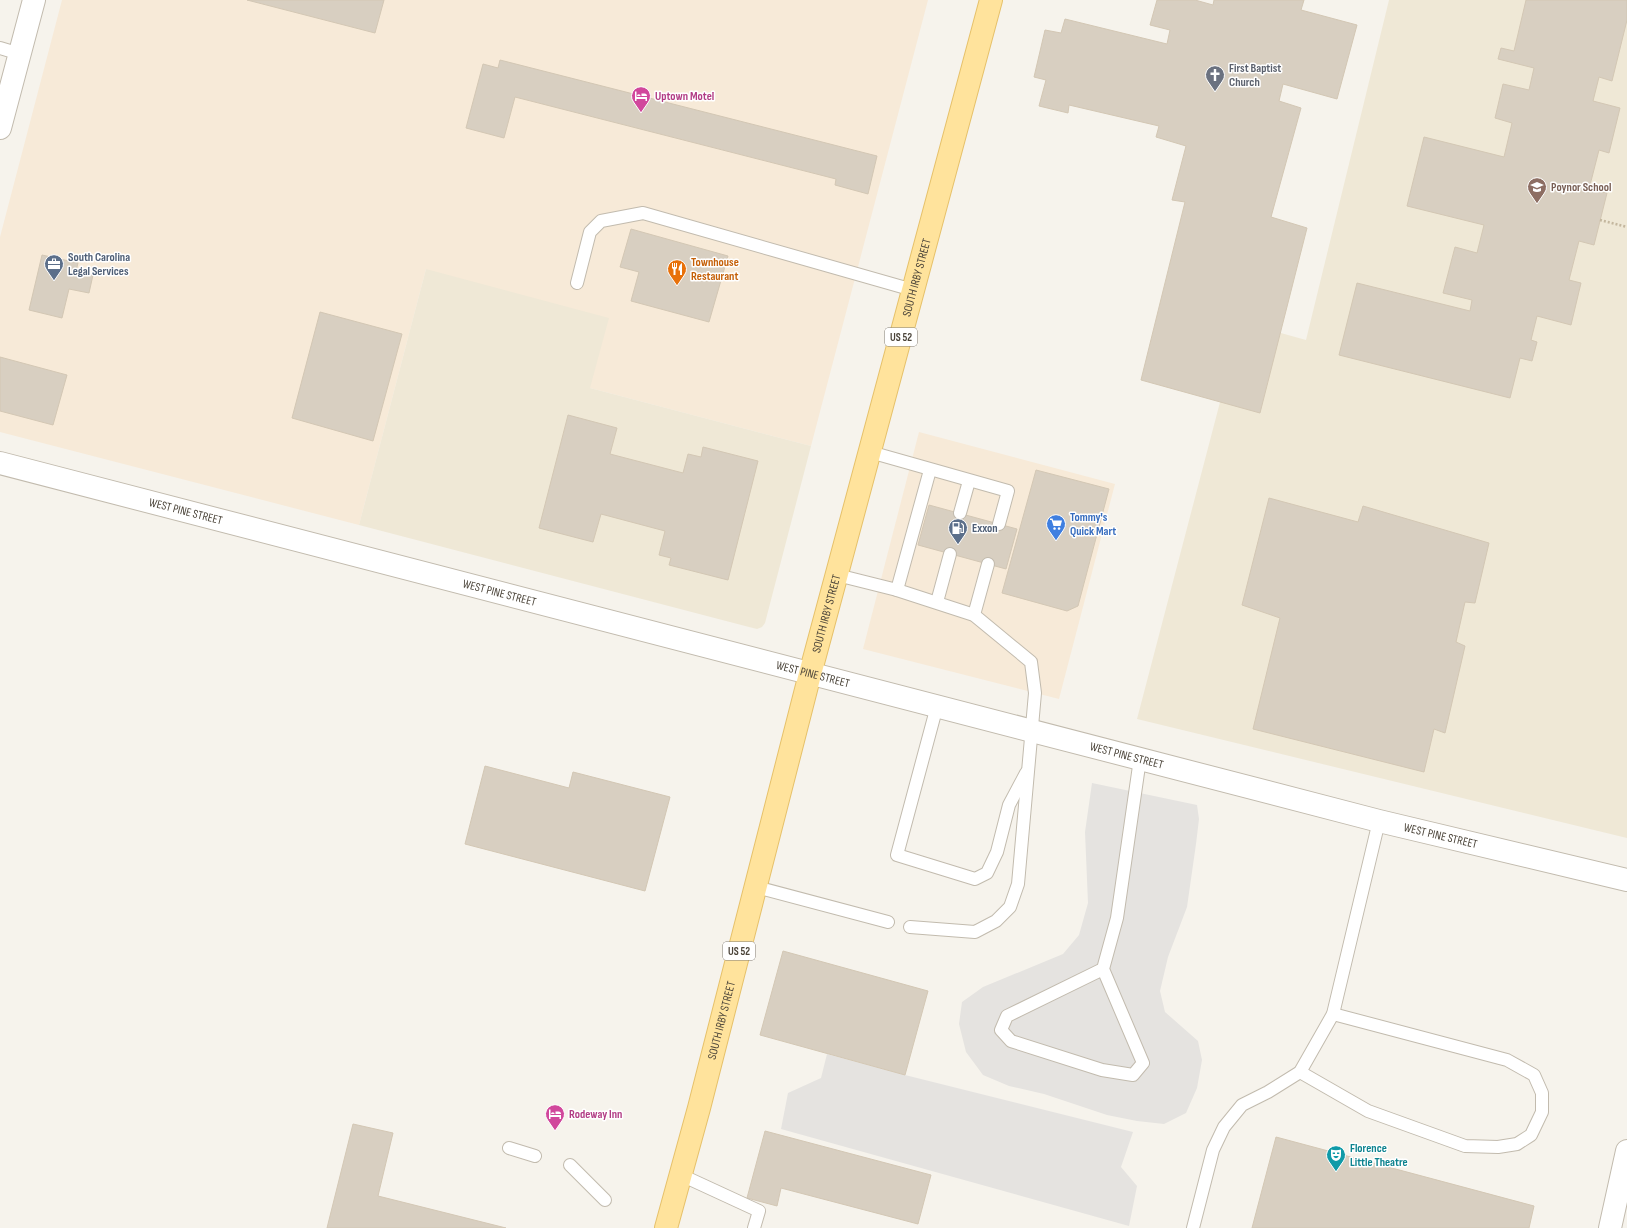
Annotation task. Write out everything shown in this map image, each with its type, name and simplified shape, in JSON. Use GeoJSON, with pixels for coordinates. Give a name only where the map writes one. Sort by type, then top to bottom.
{"type":"FeatureCollection","features":[{"type":"Feature","properties":{"kind":"main road","name":"SOUTH IRBY STREET"},"geometry":{"type":"LineString","coordinates":[[666,1228],[756,887],[810,674],[991,0]]}},
{"type":"Feature","properties":{"kind":"street"},"geometry":{"type":"LineString","coordinates":[[0,128],[10,51],[34,0]]}},
{"type":"Feature","properties":{"kind":"street","name":"WEST PINE STREET"},"geometry":{"type":"LineString","coordinates":[[0,463],[1379,821],[1627,880]]}},
{"type":"Feature","properties":{"kind":"street"},"geometry":{"type":"LineString","coordinates":[[1610,1228],[1627,1152]]}},
{"type":"Feature","properties":{"kind":"lane"},"geometry":{"type":"LineString","coordinates":[[577,283],[590,232],[600,221],[643,213],[913,290]]}},
{"type":"Feature","properties":{"kind":"lane"},"geometry":{"type":"LineString","coordinates":[[870,452],[1008,491],[999,524]]}},
{"type":"Feature","properties":{"kind":"lane"},"geometry":{"type":"LineString","coordinates":[[897,590],[930,470]]}},
{"type":"Feature","properties":{"kind":"lane"},"geometry":{"type":"LineString","coordinates":[[960,513],[969,481]]}},
{"type":"Feature","properties":{"kind":"lane"},"geometry":{"type":"LineString","coordinates":[[937,602],[950,554]]}},
{"type":"Feature","properties":{"kind":"lane"},"geometry":{"type":"LineString","coordinates":[[974,615],[988,564]]}},
{"type":"Feature","properties":{"kind":"lane"},"geometry":{"type":"LineString","coordinates":[[837,575],[897,590],[974,615],[1031,662],[1035,693],[1029,769],[1018,884],[1010,907],[996,921],[976,932],[910,927]]}},
{"type":"Feature","properties":{"kind":"lane"},"geometry":{"type":"LineString","coordinates":[[937,706],[898,855],[975,879],[987,873],[997,852],[1009,805],[1029,769]]}},
{"type":"Feature","properties":{"kind":"lane"},"geometry":{"type":"LineString","coordinates":[[1103,969],[1007,1016],[1001,1030],[1011,1041],[1102,1070],[1133,1076],[1143,1063],[1103,969],[1117,918],[1140,759]]}},
{"type":"Feature","properties":{"kind":"lane"},"geometry":{"type":"LineString","coordinates":[[1193,1228],[1213,1150],[1224,1127],[1242,1104],[1268,1092],[1300,1072],[1332,1014],[1379,821]]}},
{"type":"Feature","properties":{"kind":"lane"},"geometry":{"type":"LineString","coordinates":[[756,887],[888,922]]}},
{"type":"Feature","properties":{"kind":"lane"},"geometry":{"type":"LineString","coordinates":[[1300,1072],[1368,1111],[1465,1146],[1498,1147],[1517,1144],[1531,1135],[1542,1112],[1542,1093],[1534,1075],[1507,1060],[1332,1014]]}},
{"type":"Feature","properties":{"kind":"lane"},"geometry":{"type":"LineString","coordinates":[[509,1148],[535,1156]]}},
{"type":"Feature","properties":{"kind":"lane"},"geometry":{"type":"LineString","coordinates":[[570,1165],[605,1200]]}},
{"type":"Feature","properties":{"kind":"lane"},"geometry":{"type":"LineString","coordinates":[[681,1175],[758,1211],[754,1228]]}},
{"type":"Feature","properties":{"kind":"path"},"geometry":{"type":"LineString","coordinates":[[1600,220],[1627,227]]}},
{"type":"Feature","properties":{"kind":"shaded area"},"geometry":{"type":"Polygon","coordinates":[[[62,0],[928,0],[811,446],[590,388],[426,269],[359,525],[0,432],[0,237],[62,0]]]}},
{"type":"Feature","properties":{"kind":"shaded area"},"geometry":{"type":"Polygon","coordinates":[[[1389,0],[1627,0],[1627,838],[1137,719],[1241,322],[1306,340],[1389,0]]]}},
{"type":"Feature","properties":{"kind":"shaded area"},"geometry":{"type":"Polygon","coordinates":[[[426,269],[609,318],[590,388],[811,446],[765,623],[762,627],[757,629],[749,627],[359,525],[426,269]]]}},
{"type":"Feature","properties":{"kind":"shaded area"},"geometry":{"type":"Polygon","coordinates":[[[919,432],[1115,484],[1059,699],[863,649],[919,432]]]}},
{"type":"Feature","properties":{"kind":"shaded area"},"geometry":{"type":"Polygon","coordinates":[[[1092,783],[1197,805],[1199,819],[1187,907],[1168,957],[1160,991],[1165,1012],[1198,1041],[1202,1060],[1197,1088],[1186,1113],[1164,1124],[1137,1121],[1107,1115],[1044,1094],[1009,1086],[983,1075],[966,1052],[959,1024],[962,1002],[983,987],[1063,954],[1079,935],[1088,903],[1085,832],[1092,783]]]}},
{"type":"Feature","properties":{"kind":"shaded area"},"geometry":{"type":"Polygon","coordinates":[[[827,1054],[1133,1132],[1121,1167],[1137,1186],[1129,1226],[781,1129],[788,1093],[821,1078],[827,1054]]]}},
{"type":"Feature","properties":{"kind":"building"},"geometry":{"type":"Polygon","coordinates":[[[247,0],[384,0],[375,33],[247,0]]]}},
{"type":"Feature","properties":{"kind":"building"},"geometry":{"type":"Polygon","coordinates":[[[1157,0],[1195,0],[1213,5],[1214,0],[1304,0],[1301,10],[1357,25],[1337,99],[1283,84],[1279,101],[1301,108],[1271,217],[1307,228],[1260,413],[1141,380],[1185,202],[1172,200],[1186,146],[1156,137],[1159,126],[1069,105],[1068,113],[1039,106],[1046,80],[1034,77],[1045,30],[1061,33],[1065,19],[1167,44],[1170,30],[1150,25],[1157,0]]]}},
{"type":"Feature","properties":{"kind":"building"},"geometry":{"type":"Polygon","coordinates":[[[1526,0],[1627,0],[1627,20],[1612,81],[1599,77],[1593,101],[1620,108],[1609,153],[1599,150],[1589,189],[1607,193],[1594,245],[1579,241],[1569,280],[1581,283],[1571,325],[1537,316],[1531,340],[1537,342],[1532,361],[1520,358],[1510,398],[1339,355],[1357,283],[1470,311],[1472,300],[1443,293],[1455,247],[1477,253],[1484,225],[1407,206],[1424,137],[1504,157],[1512,123],[1495,118],[1503,84],[1529,90],[1534,68],[1498,59],[1501,48],[1514,51],[1526,0]]]}},
{"type":"Feature","properties":{"kind":"building","name":"Uptown Motel"},"geometry":{"type":"Polygon","coordinates":[[[500,60],[877,156],[868,194],[835,185],[836,179],[515,97],[504,138],[466,128],[483,64],[498,68],[500,60]]]}},
{"type":"Feature","properties":{"kind":"building","name":"Townhouse Restaurant"},"geometry":{"type":"Polygon","coordinates":[[[631,229],[728,256],[709,322],[631,301],[639,272],[620,267],[631,229]]]}},
{"type":"Feature","properties":{"kind":"building"},"geometry":{"type":"Polygon","coordinates":[[[42,255],[78,263],[76,271],[93,275],[89,293],[69,289],[62,318],[29,310],[42,255]]]}},
{"type":"Feature","properties":{"kind":"building"},"geometry":{"type":"Polygon","coordinates":[[[320,312],[402,334],[373,441],[292,418],[320,312]]]}},
{"type":"Feature","properties":{"kind":"building"},"geometry":{"type":"Polygon","coordinates":[[[0,357],[67,375],[53,425],[0,411],[0,357]]]}},
{"type":"Feature","properties":{"kind":"building"},"geometry":{"type":"Polygon","coordinates":[[[568,415],[617,428],[610,454],[683,473],[688,454],[701,457],[703,447],[758,461],[728,580],[669,565],[671,558],[659,555],[665,531],[601,514],[593,542],[539,528],[568,415]]]}},
{"type":"Feature","properties":{"kind":"building","name":"Tommy's Quick Mart"},"geometry":{"type":"Polygon","coordinates":[[[1036,470],[1109,489],[1078,606],[1067,611],[1002,593],[1036,470]]]}},
{"type":"Feature","properties":{"kind":"building"},"geometry":{"type":"Polygon","coordinates":[[[1269,498],[1358,522],[1363,506],[1489,543],[1475,603],[1465,602],[1456,642],[1465,646],[1445,733],[1434,729],[1424,772],[1253,729],[1280,618],[1242,605],[1269,498]]]}},
{"type":"Feature","properties":{"kind":"building"},"geometry":{"type":"Polygon","coordinates":[[[929,505],[1017,529],[1006,569],[918,545],[929,505]]]}},
{"type":"Feature","properties":{"kind":"building"},"geometry":{"type":"Polygon","coordinates":[[[485,766],[569,788],[573,772],[670,797],[645,891],[465,844],[485,766]]]}},
{"type":"Feature","properties":{"kind":"building"},"geometry":{"type":"Polygon","coordinates":[[[783,951],[928,991],[905,1075],[760,1035],[783,951]]]}},
{"type":"Feature","properties":{"kind":"building"},"geometry":{"type":"Polygon","coordinates":[[[353,1124],[393,1133],[378,1196],[506,1228],[327,1228],[353,1124]]]}},
{"type":"Feature","properties":{"kind":"building"},"geometry":{"type":"Polygon","coordinates":[[[765,1131],[931,1175],[918,1224],[781,1188],[777,1206],[747,1198],[765,1131]]]}},
{"type":"Feature","properties":{"kind":"building","name":"Florence Little Theatre"},"geometry":{"type":"Polygon","coordinates":[[[1276,1137],[1534,1206],[1529,1228],[1252,1228],[1276,1137]]]}},
{"type":"Feature","properties":{"kind":"place","name":"First Baptist Church"},"geometry":{"type":"Point","coordinates":[1215,92]}},
{"type":"Feature","properties":{"kind":"place","name":"Uptown Motel"},"geometry":{"type":"Point","coordinates":[641,113]}},
{"type":"Feature","properties":{"kind":"place","name":"Poynor School"},"geometry":{"type":"Point","coordinates":[1537,204]}},
{"type":"Feature","properties":{"kind":"place","name":"South Carolina Legal Services"},"geometry":{"type":"Point","coordinates":[54,281]}},
{"type":"Feature","properties":{"kind":"place","name":"Townhouse Restaurant"},"geometry":{"type":"Point","coordinates":[677,286]}},
{"type":"Feature","properties":{"kind":"place","name":"Tommy's Quick Mart"},"geometry":{"type":"Point","coordinates":[1056,541]}},
{"type":"Feature","properties":{"kind":"place","name":"Exxon"},"geometry":{"type":"Point","coordinates":[958,545]}},
{"type":"Feature","properties":{"kind":"place","name":"Rodeway Inn"},"geometry":{"type":"Point","coordinates":[555,1131]}},
{"type":"Feature","properties":{"kind":"place","name":"Florence Little Theatre"},"geometry":{"type":"Point","coordinates":[1336,1172]}}]}
